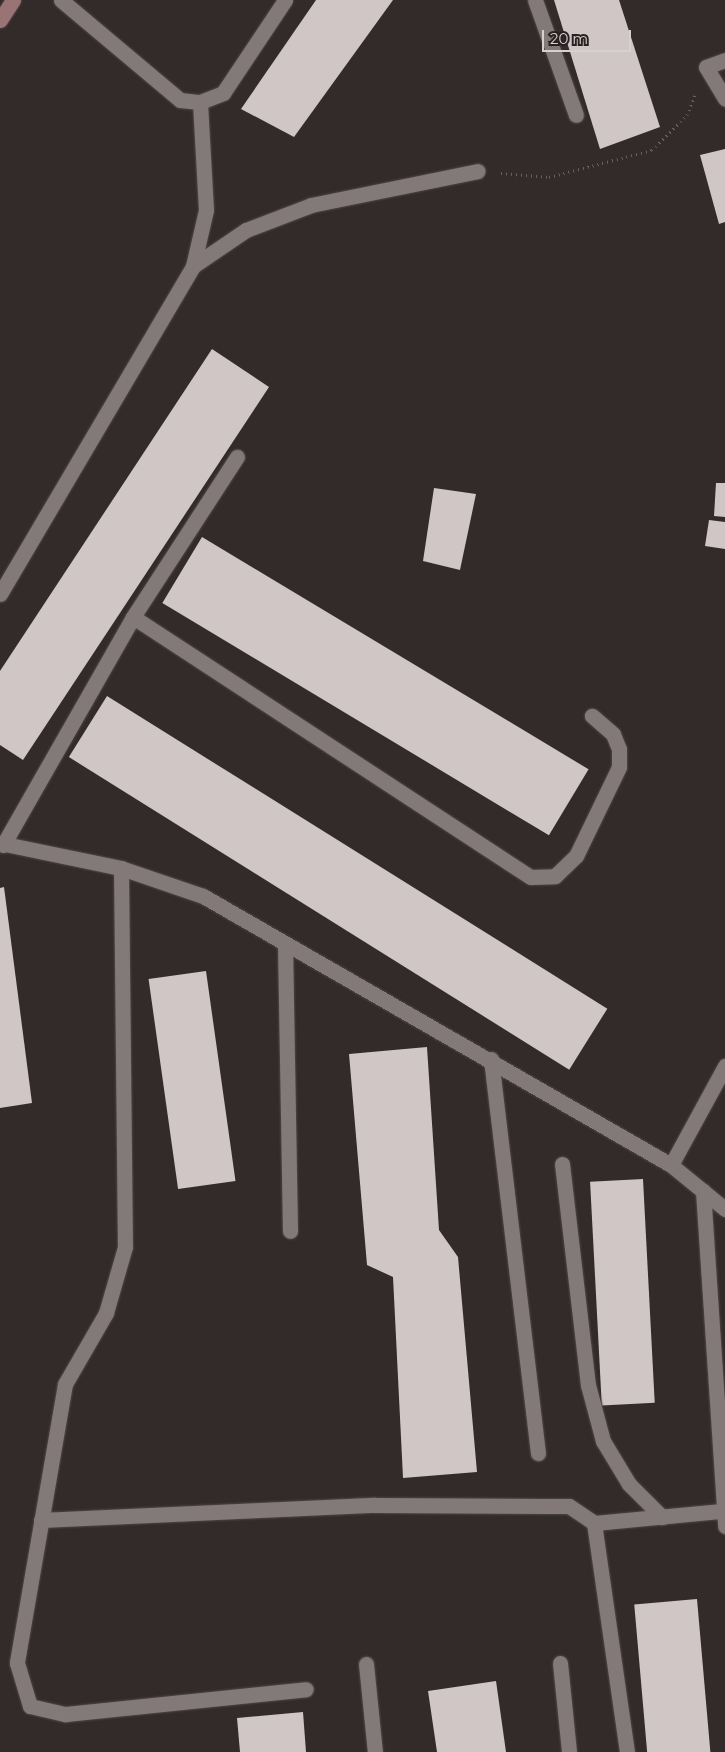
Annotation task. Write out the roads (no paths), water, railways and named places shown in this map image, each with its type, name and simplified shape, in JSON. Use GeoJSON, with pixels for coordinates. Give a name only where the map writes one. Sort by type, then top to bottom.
{"type":"FeatureCollection","features":[{"type":"Feature","properties":{"kind":"main road"},"geometry":{"type":"LineString","coordinates":[[0,20],[13,0]]}},
{"type":"Feature","properties":{"kind":"street"},"geometry":{"type":"LineString","coordinates":[[61,0],[180,100],[200,102],[223,93],[285,0]]}},
{"type":"Feature","properties":{"kind":"street"},"geometry":{"type":"LineString","coordinates":[[535,0],[576,115]]}},
{"type":"Feature","properties":{"kind":"street"},"geometry":{"type":"LineString","coordinates":[[725,60],[706,67],[725,99]]}},
{"type":"Feature","properties":{"kind":"street"},"geometry":{"type":"LineString","coordinates":[[0,594],[193,266],[206,210],[200,102]]}},
{"type":"Feature","properties":{"kind":"street"},"geometry":{"type":"LineString","coordinates":[[193,266],[246,230],[311,205],[478,171]]}},
{"type":"Feature","properties":{"kind":"street"},"geometry":{"type":"LineString","coordinates":[[237,457],[133,617],[2,844],[121,868],[203,896],[671,1165],[725,1209]]}},
{"type":"Feature","properties":{"kind":"street"},"geometry":{"type":"LineString","coordinates":[[133,617],[531,877],[555,876],[576,856],[619,767],[619,749],[613,734],[592,716]]}},
{"type":"Feature","properties":{"kind":"street"},"geometry":{"type":"LineString","coordinates":[[121,868],[125,1247],[106,1313],[65,1384],[17,1663],[30,1706],[66,1714],[306,1689]]}},
{"type":"Feature","properties":{"kind":"street"},"geometry":{"type":"LineString","coordinates":[[285,944],[290,1231]]}},
{"type":"Feature","properties":{"kind":"street"},"geometry":{"type":"LineString","coordinates":[[491,1060],[538,1453]]}},
{"type":"Feature","properties":{"kind":"street"},"geometry":{"type":"LineString","coordinates":[[671,1165],[725,1066]]}},
{"type":"Feature","properties":{"kind":"street"},"geometry":{"type":"LineString","coordinates":[[562,1164],[588,1385],[602,1441],[629,1484],[662,1517]]}},
{"type":"Feature","properties":{"kind":"street"},"geometry":{"type":"LineString","coordinates":[[703,1190],[722,1511],[725,1526]]}},
{"type":"Feature","properties":{"kind":"street"},"geometry":{"type":"LineString","coordinates":[[41,1520],[375,1505],[569,1506],[594,1523],[722,1511]]}},
{"type":"Feature","properties":{"kind":"street"},"geometry":{"type":"LineString","coordinates":[[594,1523],[627,1752]]}},
{"type":"Feature","properties":{"kind":"street"},"geometry":{"type":"LineString","coordinates":[[560,1663],[569,1752]]}},
{"type":"Feature","properties":{"kind":"street"},"geometry":{"type":"LineString","coordinates":[[366,1664],[375,1752]]}}]}
